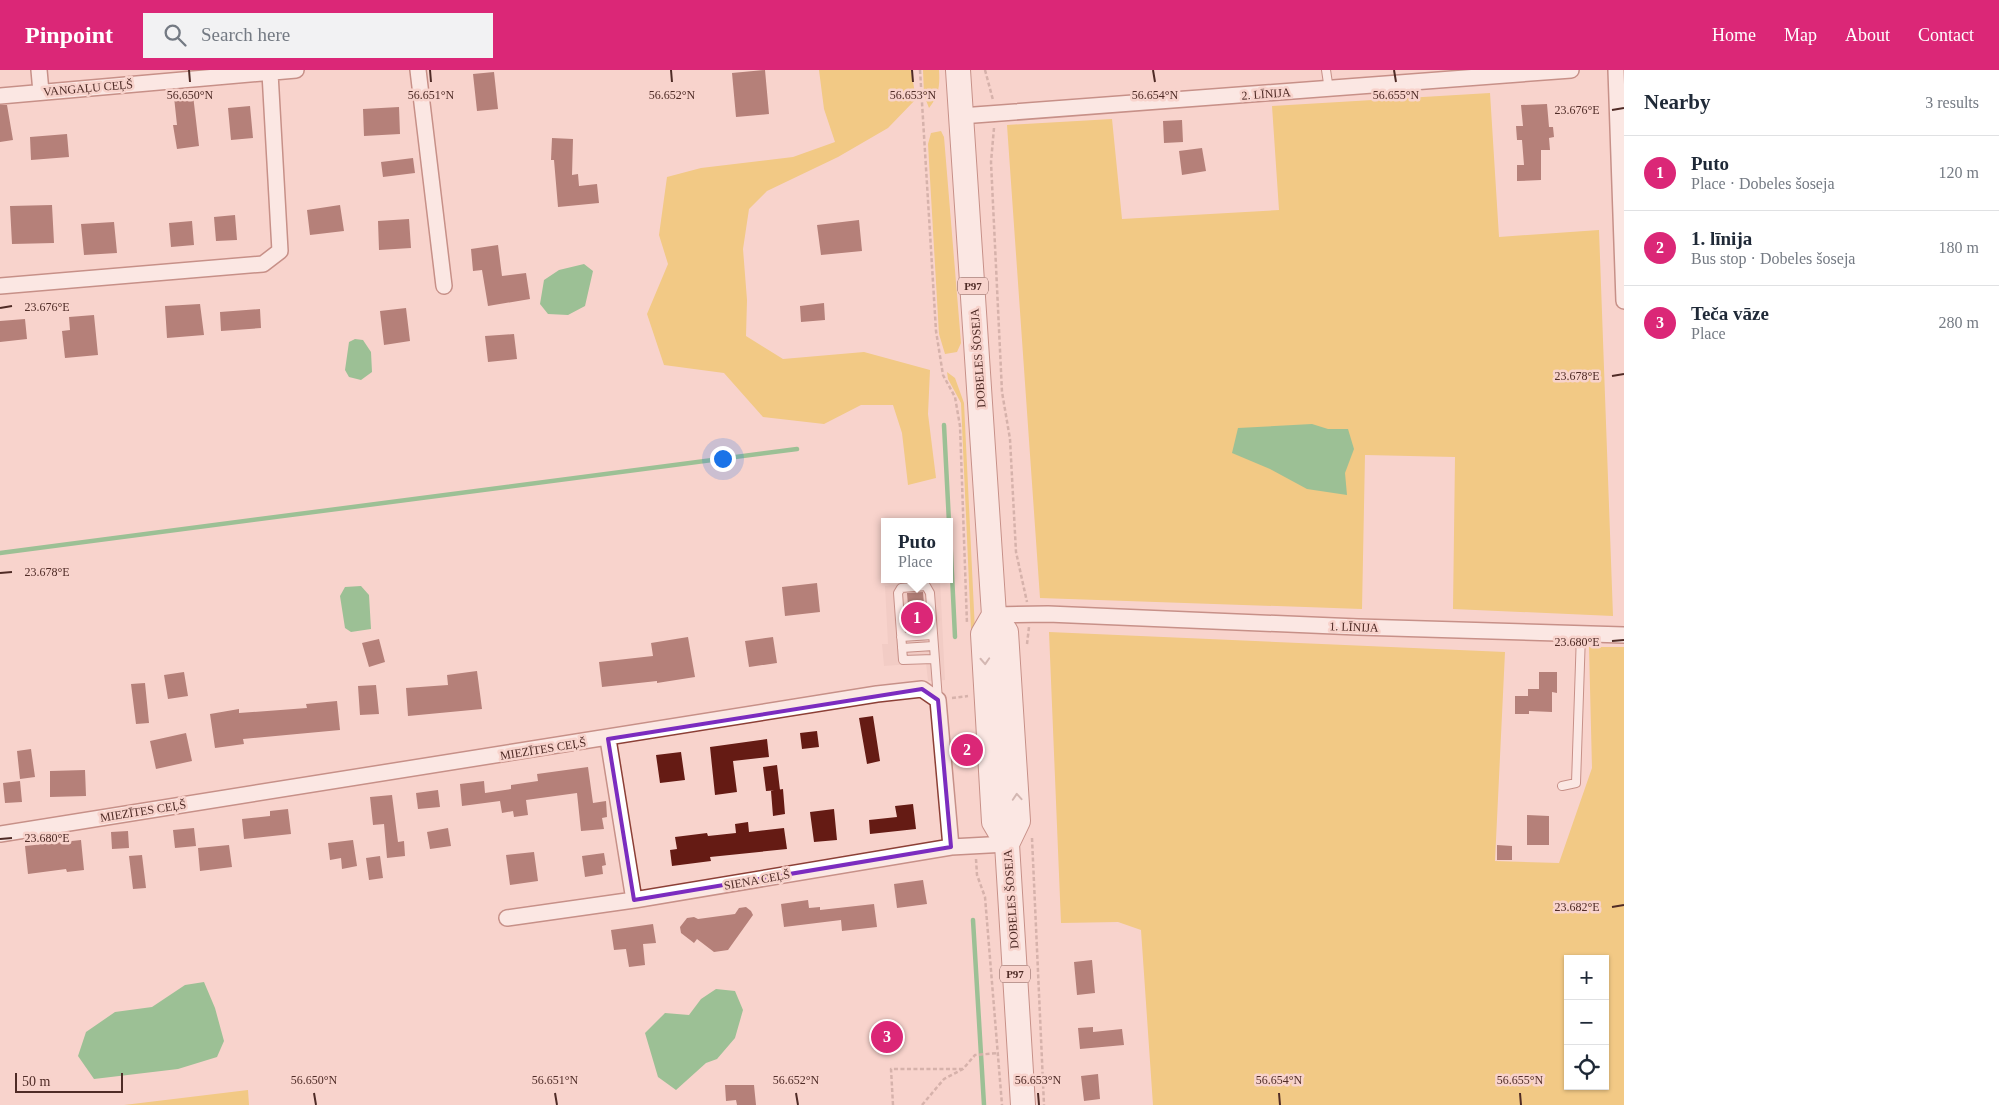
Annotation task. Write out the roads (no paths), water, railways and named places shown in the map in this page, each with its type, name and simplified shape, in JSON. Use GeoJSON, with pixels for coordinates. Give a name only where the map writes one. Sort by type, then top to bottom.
{"type":"FeatureCollection","features":[{"type":"Feature","properties":{"kind":"main road","name":"DOBELES ŠOSEJA"},"geometry":{"type":"LineString","coordinates":[[958,70],[994,615],[1006,632],[1018,821],[1007,844],[1023,1105]]}},
{"type":"Feature","properties":{"kind":"street"},"geometry":{"type":"LineString","coordinates":[[39,70],[41,92]]}},
{"type":"Feature","properties":{"kind":"street","name":"VANGAĻU CEĻŠ"},"geometry":{"type":"LineString","coordinates":[[0,96],[205,74],[270,73],[296,70]]}},
{"type":"Feature","properties":{"kind":"street"},"geometry":{"type":"LineString","coordinates":[[418,70],[444,286]]}},
{"type":"Feature","properties":{"kind":"street","name":"2. LĪNIJA"},"geometry":{"type":"LineString","coordinates":[[961,116],[1329,90],[1572,70]]}},
{"type":"Feature","properties":{"kind":"street"},"geometry":{"type":"LineString","coordinates":[[1616,70],[1624,301]]}},
{"type":"Feature","properties":{"kind":"street"},"geometry":{"type":"LineString","coordinates":[[0,286],[263,264],[280,251],[270,73]]}},
{"type":"Feature","properties":{"kind":"street","name":"1. LĪNIJA"},"geometry":{"type":"LineString","coordinates":[[994,615],[1028,613],[1581,634],[1624,634]]}},
{"type":"Feature","properties":{"kind":"street","name":"MIEZĪTES CEĻŠ"},"geometry":{"type":"LineString","coordinates":[[0,834],[608,739],[878,694],[922,690],[938,700]]}},
{"type":"Feature","properties":{"kind":"street"},"geometry":{"type":"LineString","coordinates":[[938,700],[951,847]]}},
{"type":"Feature","properties":{"kind":"street"},"geometry":{"type":"LineString","coordinates":[[608,739],[634,900]]}},
{"type":"Feature","properties":{"kind":"street","name":"SIENA CEĻŠ"},"geometry":{"type":"LineString","coordinates":[[506,918],[634,900],[951,847],[1007,844]]}},
{"type":"Feature","properties":{"kind":"lane"},"geometry":{"type":"LineString","coordinates":[[1326,70],[1329,90]]}},
{"type":"Feature","properties":{"kind":"lane"},"geometry":{"type":"LineString","coordinates":[[934,658],[903,660],[899,610],[901,588],[926,586],[927,608],[932,635],[938,700]]}},
{"type":"Feature","properties":{"kind":"lane"},"geometry":{"type":"LineString","coordinates":[[899,598],[907,598]]}},
{"type":"Feature","properties":{"kind":"lane"},"geometry":{"type":"LineString","coordinates":[[899,610],[908,609]]}},
{"type":"Feature","properties":{"kind":"lane"},"geometry":{"type":"LineString","coordinates":[[901,627],[910,627]]}},
{"type":"Feature","properties":{"kind":"lane"},"geometry":{"type":"LineString","coordinates":[[1562,786],[1576,783],[1581,634]]}},
{"type":"Feature","properties":{"kind":"lane"},"geometry":{"type":"LineString","coordinates":[[901,637],[932,635]]}},
{"type":"Feature","properties":{"kind":"lane"},"geometry":{"type":"LineString","coordinates":[[902,648],[933,646]]}},
{"type":"Feature","properties":{"kind":"waterway"},"geometry":{"type":"LineString","coordinates":[[944,425],[949,518]]}},
{"type":"Feature","properties":{"kind":"waterway"},"geometry":{"type":"LineString","coordinates":[[0,553],[797,449]]}},
{"type":"Feature","properties":{"kind":"waterway"},"geometry":{"type":"LineString","coordinates":[[952,583],[955,637]]}},
{"type":"Feature","properties":{"kind":"waterway"},"geometry":{"type":"LineString","coordinates":[[973,920],[984,1105]]}},
{"type":"Feature","properties":{"kind":"place","name":"Puto"},"geometry":{"type":"Point","coordinates":[917,618]}},
{"type":"Feature","properties":{"kind":"place","name":"1. līnija"},"geometry":{"type":"Point","coordinates":[967,750]}},
{"type":"Feature","properties":{"kind":"place","name":"Teča vāze"},"geometry":{"type":"Point","coordinates":[887,1037]}}]}
